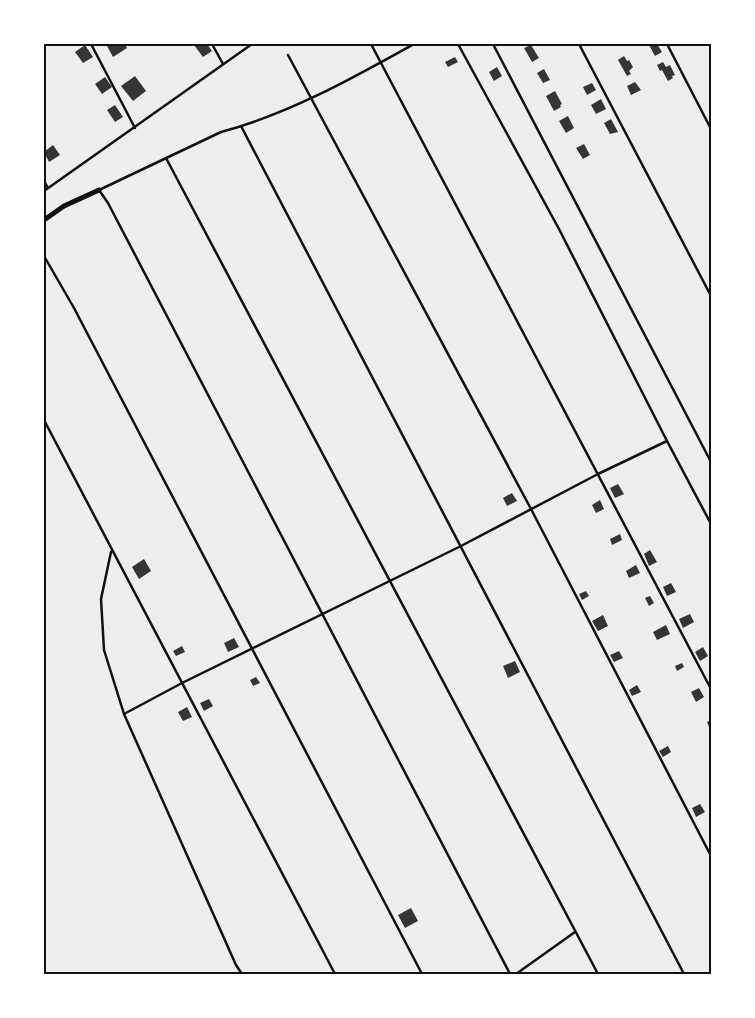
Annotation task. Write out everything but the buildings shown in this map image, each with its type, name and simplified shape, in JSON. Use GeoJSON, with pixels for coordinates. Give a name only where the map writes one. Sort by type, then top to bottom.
{"type":"FeatureCollection","features":[{"type":"Feature","properties":{"kind":"street"},"geometry":{"type":"LineString","coordinates":[[44,220],[64,206],[99,190]]}},
{"type":"Feature","properties":{"kind":"lane"},"geometry":{"type":"LineString","coordinates":[[91,44],[135,128]]}},
{"type":"Feature","properties":{"kind":"lane"},"geometry":{"type":"LineString","coordinates":[[212,44],[223,65]]}},
{"type":"Feature","properties":{"kind":"lane"},"geometry":{"type":"LineString","coordinates":[[44,191],[252,44]]}},
{"type":"Feature","properties":{"kind":"lane"},"geometry":{"type":"LineString","coordinates":[[371,44],[711,689]]}},
{"type":"Feature","properties":{"kind":"lane"},"geometry":{"type":"LineString","coordinates":[[414,44],[312,98],[221,132],[99,190],[510,974]]}},
{"type":"Feature","properties":{"kind":"lane"},"geometry":{"type":"LineString","coordinates":[[458,44],[559,229],[667,442],[711,524]]}},
{"type":"Feature","properties":{"kind":"lane"},"geometry":{"type":"LineString","coordinates":[[493,44],[711,462]]}},
{"type":"Feature","properties":{"kind":"lane"},"geometry":{"type":"LineString","coordinates":[[580,44],[711,296]]}},
{"type":"Feature","properties":{"kind":"lane"},"geometry":{"type":"LineString","coordinates":[[667,44],[711,129]]}},
{"type":"Feature","properties":{"kind":"lane"},"geometry":{"type":"LineString","coordinates":[[288,55],[531,509],[711,856]]}},
{"type":"Feature","properties":{"kind":"lane"},"geometry":{"type":"LineString","coordinates":[[241,126],[684,974]]}},
{"type":"Feature","properties":{"kind":"lane"},"geometry":{"type":"LineString","coordinates":[[166,158],[598,974]]}},
{"type":"Feature","properties":{"kind":"lane"},"geometry":{"type":"LineString","coordinates":[[44,181],[48,188]]}},
{"type":"Feature","properties":{"kind":"lane"},"geometry":{"type":"LineString","coordinates":[[44,256],[83,325],[422,974]]}},
{"type":"Feature","properties":{"kind":"lane"},"geometry":{"type":"LineString","coordinates":[[44,420],[335,974]]}},
{"type":"Feature","properties":{"kind":"lane"},"geometry":{"type":"LineString","coordinates":[[124,714],[182,683],[461,546],[598,474],[667,442]]}},
{"type":"Feature","properties":{"kind":"lane"},"geometry":{"type":"LineString","coordinates":[[111,550],[101,599],[104,650],[124,714],[228,948],[242,974]]}},
{"type":"Feature","properties":{"kind":"lane"},"geometry":{"type":"LineString","coordinates":[[516,974],[575,932]]}},
{"type":"Feature","properties":{"kind":"shaded area"},"geometry":{"type":"Polygon","coordinates":[[[44,44],[711,44],[711,974],[44,974],[44,44]]]}}]}
